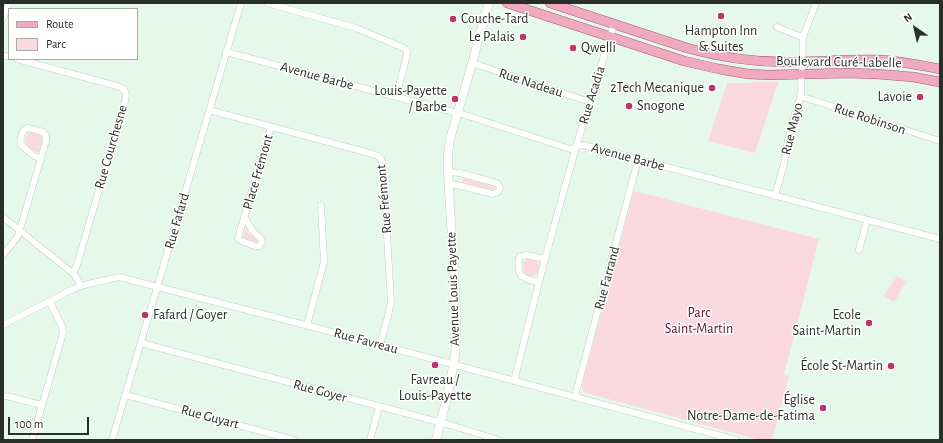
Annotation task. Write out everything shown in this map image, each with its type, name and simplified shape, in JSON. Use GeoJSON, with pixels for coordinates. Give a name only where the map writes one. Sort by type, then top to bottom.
{"type":"FeatureCollection","features":[{"type":"Feature","properties":{"kind":"main road","name":"Boulevard Curé-Labelle"},"geometry":{"type":"LineString","coordinates":[[507,3],[689,62],[713,68],[758,75],[848,73],[877,74],[912,77],[940,82]]}},
{"type":"Feature","properties":{"kind":"main road","name":"Boulevard Curé-Labelle"},"geometry":{"type":"LineString","coordinates":[[550,3],[687,48],[714,55],[763,61],[802,62],[881,60],[940,69]]}},
{"type":"Feature","properties":{"kind":"street"},"geometry":{"type":"LineString","coordinates":[[3,19],[9,3]]}},
{"type":"Feature","properties":{"kind":"street","name":"Rue Fafard"},"geometry":{"type":"LineString","coordinates":[[112,440],[241,3]]}},
{"type":"Feature","properties":{"kind":"street"},"geometry":{"type":"LineString","coordinates":[[267,3],[356,28],[404,48],[407,51],[407,57],[396,97]]}},
{"type":"Feature","properties":{"kind":"street","name":"Avenue Louis Payette"},"geometry":{"type":"LineString","coordinates":[[436,440],[448,393],[456,345],[456,311],[447,158],[448,148],[488,3]]}},
{"type":"Feature","properties":{"kind":"street","name":"Rue Mayo"},"geometry":{"type":"LineString","coordinates":[[776,196],[800,96],[803,37],[816,3]]}},
{"type":"Feature","properties":{"kind":"street","name":"Rue Acadia"},"geometry":{"type":"LineString","coordinates":[[514,381],[545,259],[576,147],[614,24]]}},
{"type":"Feature","properties":{"kind":"street"},"geometry":{"type":"LineString","coordinates":[[777,27],[803,37]]}},
{"type":"Feature","properties":{"kind":"street","name":"Avenue Barbe"},"geometry":{"type":"LineString","coordinates":[[226,52],[457,114],[570,150],[583,145],[940,239]]}},
{"type":"Feature","properties":{"kind":"street","name":"Rue Courchesne"},"geometry":{"type":"LineString","coordinates":[[21,60],[122,87],[126,92],[125,101],[77,265],[73,273]]}},
{"type":"Feature","properties":{"kind":"street","name":"Rue Nadeau"},"geometry":{"type":"LineString","coordinates":[[472,63],[590,102]]}},
{"type":"Feature","properties":{"kind":"street","name":"Rue Robinson"},"geometry":{"type":"LineString","coordinates":[[800,96],[940,141]]}},
{"type":"Feature","properties":{"kind":"street","name":"Rue Frémont"},"geometry":{"type":"LineString","coordinates":[[210,110],[373,154],[382,159],[391,301],[380,345]]}},
{"type":"Feature","properties":{"kind":"street","name":"Place Frémont"},"geometry":{"type":"LineString","coordinates":[[245,218],[252,230],[261,239],[262,242],[259,246],[241,241],[238,237],[245,218],[271,127]]}},
{"type":"Feature","properties":{"kind":"street"},"geometry":{"type":"LineString","coordinates":[[3,255],[18,236],[20,230],[46,141],[46,136],[43,132],[26,128],[23,132],[21,145],[34,156],[41,158]]}},
{"type":"Feature","properties":{"kind":"street","name":"Rue Farrand"},"geometry":{"type":"LineString","coordinates":[[575,396],[638,160]]}},
{"type":"Feature","properties":{"kind":"street"},"geometry":{"type":"LineString","coordinates":[[448,172],[460,173],[490,181],[498,184],[500,188],[498,192],[493,194],[449,184]]}},
{"type":"Feature","properties":{"kind":"street"},"geometry":{"type":"LineString","coordinates":[[307,325],[324,262],[321,205]]}},
{"type":"Feature","properties":{"kind":"street"},"geometry":{"type":"LineString","coordinates":[[3,217],[73,273],[81,286]]}},
{"type":"Feature","properties":{"kind":"street"},"geometry":{"type":"LineString","coordinates":[[859,250],[867,220]]}},
{"type":"Feature","properties":{"kind":"street"},"geometry":{"type":"LineString","coordinates":[[540,282],[529,280],[521,276],[519,272],[519,258],[520,256],[527,254],[545,259]]}},
{"type":"Feature","properties":{"kind":"street","name":"Rue Favreau"},"geometry":{"type":"LineString","coordinates":[[3,325],[81,286],[119,277],[575,396],[713,437],[736,440]]}},
{"type":"Feature","properties":{"kind":"street"},"geometry":{"type":"LineString","coordinates":[[32,440],[63,333],[62,326],[50,301]]}},
{"type":"Feature","properties":{"kind":"street","name":"Rue Goyer"},"geometry":{"type":"LineString","coordinates":[[141,343],[499,440]]}},
{"type":"Feature","properties":{"kind":"street","name":"Rue Guyart"},"geometry":{"type":"LineString","coordinates":[[126,394],[294,440]]}},
{"type":"Feature","properties":{"kind":"street"},"geometry":{"type":"LineString","coordinates":[[3,396],[42,405]]}},
{"type":"Feature","properties":{"kind":"street"},"geometry":{"type":"LineString","coordinates":[[370,440],[380,407]]}},
{"type":"Feature","properties":{"kind":"green space"},"geometry":{"type":"Polygon","coordinates":[[[779,82],[755,153],[708,141],[727,83],[779,82]]]}},
{"type":"Feature","properties":{"kind":"green space"},"geometry":{"type":"Polygon","coordinates":[[[29,133],[36,133],[40,135],[42,139],[41,146],[39,146],[41,148],[38,152],[31,150],[27,145],[26,139],[29,133]]]}},
{"type":"Feature","properties":{"kind":"green space"},"geometry":{"type":"Polygon","coordinates":[[[464,178],[493,186],[495,189],[492,190],[467,184],[466,181],[463,183],[462,180],[464,178]]]}},
{"type":"Feature","properties":{"kind":"green space","name":"Parc Saint-Martin"},"geometry":{"type":"Polygon","coordinates":[[[634,191],[819,239],[784,375],[789,376],[772,440],[760,440],[583,391],[582,385],[634,191]]]}},
{"type":"Feature","properties":{"kind":"green space"},"geometry":{"type":"Polygon","coordinates":[[[246,229],[249,233],[248,235],[250,234],[257,240],[257,242],[243,238],[246,229]]]}},
{"type":"Feature","properties":{"kind":"green space"},"geometry":{"type":"Polygon","coordinates":[[[527,259],[536,261],[539,265],[539,269],[534,276],[527,276],[524,272],[523,262],[527,259]]]}},
{"type":"Feature","properties":{"kind":"green space"},"geometry":{"type":"Polygon","coordinates":[[[897,276],[906,282],[894,302],[884,296],[897,276]]]}},
{"type":"Feature","properties":{"kind":"place","name":"Hampton Inn & Suites"},"geometry":{"type":"Point","coordinates":[721,16]}},
{"type":"Feature","properties":{"kind":"place","name":"Couche-Tard"},"geometry":{"type":"Point","coordinates":[453,19]}},
{"type":"Feature","properties":{"kind":"place","name":"Le Palais"},"geometry":{"type":"Point","coordinates":[523,37]}},
{"type":"Feature","properties":{"kind":"place","name":"Qwelli"},"geometry":{"type":"Point","coordinates":[573,48]}},
{"type":"Feature","properties":{"kind":"place","name":"2Tech Mecanique"},"geometry":{"type":"Point","coordinates":[712,88]}},
{"type":"Feature","properties":{"kind":"place","name":"Lavoie"},"geometry":{"type":"Point","coordinates":[920,97]}},
{"type":"Feature","properties":{"kind":"place","name":"Louis-Payette / Barbe"},"geometry":{"type":"Point","coordinates":[455,99]}},
{"type":"Feature","properties":{"kind":"place","name":"Snogone"},"geometry":{"type":"Point","coordinates":[629,106]}},
{"type":"Feature","properties":{"kind":"place","name":"Fafard / Goyer"},"geometry":{"type":"Point","coordinates":[145,315]}},
{"type":"Feature","properties":{"kind":"place","name":"Ecole Saint-Martin"},"geometry":{"type":"Point","coordinates":[869,323]}},
{"type":"Feature","properties":{"kind":"place","name":"Favreau / Louis-Payette"},"geometry":{"type":"Point","coordinates":[435,365]}},
{"type":"Feature","properties":{"kind":"place","name":"École St-Martin"},"geometry":{"type":"Point","coordinates":[891,366]}},
{"type":"Feature","properties":{"kind":"place","name":"Église Notre-Dame-de-Fatima"},"geometry":{"type":"Point","coordinates":[823,408]}}]}
